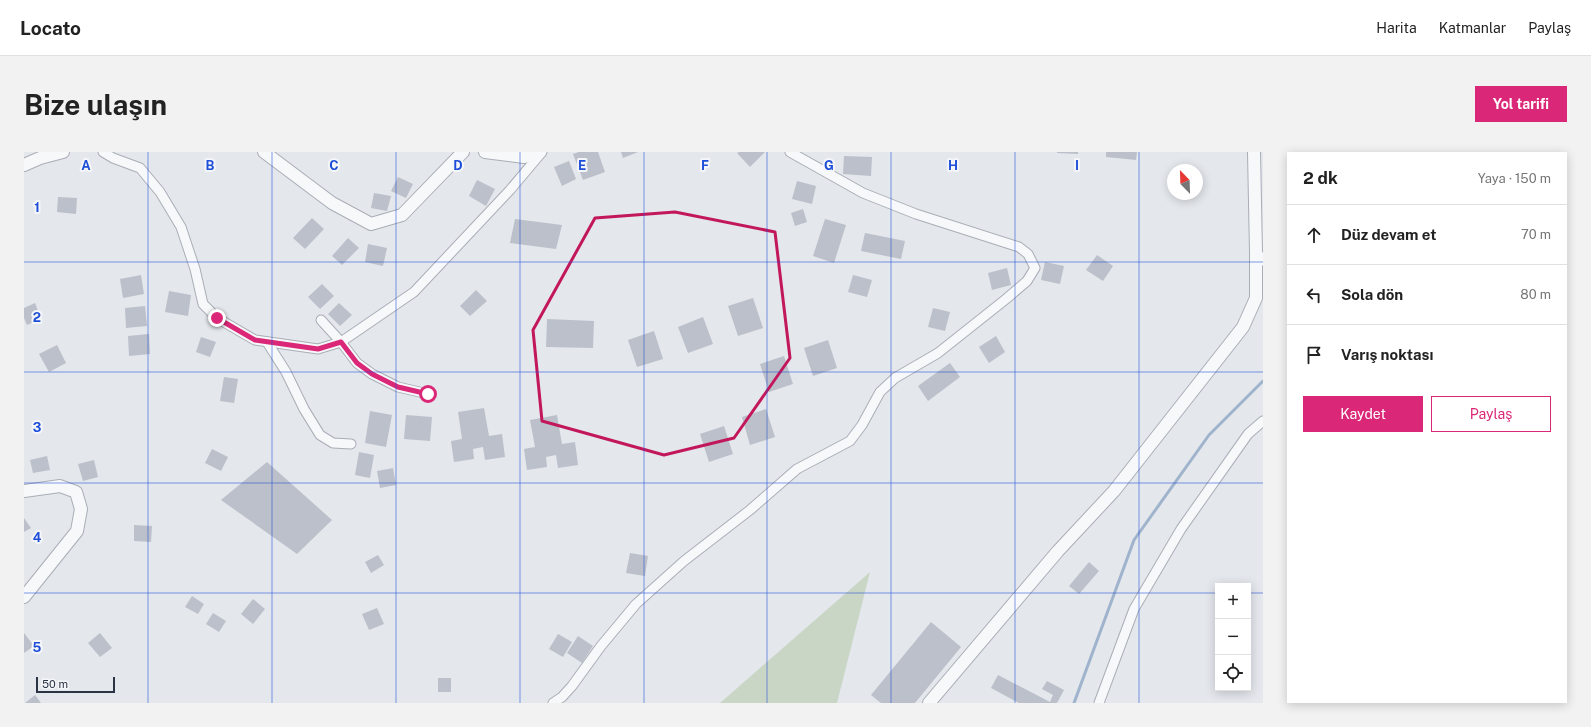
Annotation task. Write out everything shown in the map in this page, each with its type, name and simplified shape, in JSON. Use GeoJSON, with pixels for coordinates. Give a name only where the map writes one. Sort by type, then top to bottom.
{"type":"FeatureCollection","features":[{"type":"Feature","properties":{"kind":"street"},"geometry":{"type":"LineString","coordinates":[[24,165],[40,158],[62,152]]}},
{"type":"Feature","properties":{"kind":"street"},"geometry":{"type":"LineString","coordinates":[[103,152],[113,158],[140,168],[160,192],[181,227],[195,269],[203,304],[217,318],[255,340],[318,349],[341,342],[414,292],[510,190],[542,152]]}},
{"type":"Feature","properties":{"kind":"street"},"geometry":{"type":"LineString","coordinates":[[264,152],[332,203],[371,224],[402,215],[463,152]]}},
{"type":"Feature","properties":{"kind":"street"},"geometry":{"type":"LineString","coordinates":[[485,152],[524,157],[542,152]]}},
{"type":"Feature","properties":{"kind":"street"},"geometry":{"type":"LineString","coordinates":[[553,703],[562,697],[572,686],[601,646],[636,604],[684,562],[750,510],[797,469],[850,440],[862,425],[880,392],[895,378],[938,353],[1027,281],[1035,268],[1028,254],[1019,247],[916,214],[863,193],[790,152]]}},
{"type":"Feature","properties":{"kind":"street"},"geometry":{"type":"LineString","coordinates":[[929,703],[1058,551],[1114,491],[1243,327],[1256,298],[1254,152]]}},
{"type":"Feature","properties":{"kind":"street"},"geometry":{"type":"LineString","coordinates":[[1256,253],[1263,267]]}},
{"type":"Feature","properties":{"kind":"street"},"geometry":{"type":"LineString","coordinates":[[321,320],[341,342],[357,363],[372,374],[398,387],[428,394]]}},
{"type":"Feature","properties":{"kind":"street"},"geometry":{"type":"LineString","coordinates":[[267,342],[286,372],[304,409],[320,435],[333,443],[351,444]]}},
{"type":"Feature","properties":{"kind":"street"},"geometry":{"type":"LineString","coordinates":[[1099,703],[1134,609],[1181,529],[1248,434],[1263,422]]}},
{"type":"Feature","properties":{"kind":"street"},"geometry":{"type":"LineString","coordinates":[[24,491],[60,486],[76,492],[81,509],[77,531],[24,597]]}},
{"type":"Feature","properties":{"kind":"highlighted area"},"geometry":{"type":"Polygon","coordinates":[[[675,212],[775,232],[790,358],[734,438],[664,455],[542,421],[533,330],[595,218],[675,212]]]}},
{"type":"Feature","properties":{"kind":"green space"},"geometry":{"type":"Polygon","coordinates":[[[870,572],[837,703],[720,703],[870,572]]]}},
{"type":"Feature","properties":{"kind":"building"},"geometry":{"type":"Polygon","coordinates":[[[579,152],[598,152],[605,172],[583,180],[573,154],[579,152]]]}},
{"type":"Feature","properties":{"kind":"building"},"geometry":{"type":"Polygon","coordinates":[[[621,152],[638,152],[623,158],[621,152]]]}},
{"type":"Feature","properties":{"kind":"building"},"geometry":{"type":"Polygon","coordinates":[[[765,152],[750,167],[737,153],[765,152]]]}},
{"type":"Feature","properties":{"kind":"building"},"geometry":{"type":"Polygon","coordinates":[[[1078,152],[1078,154],[1057,153],[1078,152]]]}},
{"type":"Feature","properties":{"kind":"building"},"geometry":{"type":"Polygon","coordinates":[[[1106,152],[1137,152],[1136,160],[1106,157],[1106,152]]]}},
{"type":"Feature","properties":{"kind":"building"},"geometry":{"type":"Polygon","coordinates":[[[844,156],[872,157],[871,176],[843,174],[844,156]]]}},
{"type":"Feature","properties":{"kind":"building"},"geometry":{"type":"Polygon","coordinates":[[[569,161],[576,179],[562,186],[554,167],[569,161]]]}},
{"type":"Feature","properties":{"kind":"building"},"geometry":{"type":"Polygon","coordinates":[[[398,177],[413,184],[406,198],[391,191],[398,177]]]}},
{"type":"Feature","properties":{"kind":"building"},"geometry":{"type":"Polygon","coordinates":[[[477,180],[495,189],[486,206],[469,196],[477,180]]]}},
{"type":"Feature","properties":{"kind":"building"},"geometry":{"type":"Polygon","coordinates":[[[797,181],[816,186],[812,204],[792,199],[797,181]]]}},
{"type":"Feature","properties":{"kind":"building"},"geometry":{"type":"Polygon","coordinates":[[[374,193],[391,196],[387,211],[371,208],[374,193]]]}},
{"type":"Feature","properties":{"kind":"building"},"geometry":{"type":"Polygon","coordinates":[[[58,197],[77,198],[76,214],[57,212],[58,197]]]}},
{"type":"Feature","properties":{"kind":"building"},"geometry":{"type":"Polygon","coordinates":[[[803,209],[807,222],[795,226],[791,213],[803,209]]]}},
{"type":"Feature","properties":{"kind":"building"},"geometry":{"type":"Polygon","coordinates":[[[312,218],[324,229],[305,249],[293,238],[312,218]]]}},
{"type":"Feature","properties":{"kind":"building"},"geometry":{"type":"Polygon","coordinates":[[[515,219],[562,225],[556,249],[510,243],[515,219]]]}},
{"type":"Feature","properties":{"kind":"building"},"geometry":{"type":"Polygon","coordinates":[[[825,219],[846,225],[834,263],[813,256],[825,219]]]}},
{"type":"Feature","properties":{"kind":"building"},"geometry":{"type":"Polygon","coordinates":[[[865,233],[905,241],[901,259],[861,251],[865,233]]]}},
{"type":"Feature","properties":{"kind":"building"},"geometry":{"type":"Polygon","coordinates":[[[348,238],[359,248],[342,265],[332,256],[348,238]]]}},
{"type":"Feature","properties":{"kind":"building"},"geometry":{"type":"Polygon","coordinates":[[[368,244],[387,248],[383,266],[365,262],[368,244]]]}},
{"type":"Feature","properties":{"kind":"building"},"geometry":{"type":"Polygon","coordinates":[[[1097,255],[1113,266],[1103,281],[1086,270],[1097,255]]]}},
{"type":"Feature","properties":{"kind":"building"},"geometry":{"type":"Polygon","coordinates":[[[1045,262],[1064,266],[1060,284],[1041,280],[1045,262]]]}},
{"type":"Feature","properties":{"kind":"building"},"geometry":{"type":"Polygon","coordinates":[[[1007,268],[1011,285],[992,290],[988,273],[1007,268]]]}},
{"type":"Feature","properties":{"kind":"building"},"geometry":{"type":"Polygon","coordinates":[[[141,275],[144,294],[123,298],[120,279],[141,275]]]}},
{"type":"Feature","properties":{"kind":"building"},"geometry":{"type":"Polygon","coordinates":[[[853,275],[872,280],[867,297],[848,292],[853,275]]]}},
{"type":"Feature","properties":{"kind":"building"},"geometry":{"type":"Polygon","coordinates":[[[322,284],[334,296],[320,309],[308,297],[322,284]]]}},
{"type":"Feature","properties":{"kind":"building"},"geometry":{"type":"Polygon","coordinates":[[[476,290],[487,301],[470,316],[460,306],[476,290]]]}},
{"type":"Feature","properties":{"kind":"building"},"geometry":{"type":"Polygon","coordinates":[[[169,291],[191,295],[188,316],[165,312],[169,291]]]}},
{"type":"Feature","properties":{"kind":"building"},"geometry":{"type":"Polygon","coordinates":[[[753,298],[763,328],[738,336],[728,306],[753,298]]]}},
{"type":"Feature","properties":{"kind":"building"},"geometry":{"type":"Polygon","coordinates":[[[35,303],[41,319],[27,325],[24,318],[24,308],[35,303]]]}},
{"type":"Feature","properties":{"kind":"building"},"geometry":{"type":"Polygon","coordinates":[[[339,303],[352,315],[340,326],[328,314],[339,303]]]}},
{"type":"Feature","properties":{"kind":"building"},"geometry":{"type":"Polygon","coordinates":[[[145,306],[147,326],[126,328],[125,308],[145,306]]]}},
{"type":"Feature","properties":{"kind":"building"},"geometry":{"type":"Polygon","coordinates":[[[933,308],[950,312],[945,331],[928,327],[933,308]]]}},
{"type":"Feature","properties":{"kind":"building"},"geometry":{"type":"Polygon","coordinates":[[[703,317],[713,344],[688,353],[678,327],[703,317]]]}},
{"type":"Feature","properties":{"kind":"building"},"geometry":{"type":"Polygon","coordinates":[[[547,319],[594,321],[593,348],[546,347],[547,319]]]}},
{"type":"Feature","properties":{"kind":"building"},"geometry":{"type":"Polygon","coordinates":[[[654,331],[663,359],[637,367],[628,340],[654,331]]]}},
{"type":"Feature","properties":{"kind":"building"},"geometry":{"type":"Polygon","coordinates":[[[149,334],[150,354],[129,356],[128,336],[149,334]]]}},
{"type":"Feature","properties":{"kind":"building"},"geometry":{"type":"Polygon","coordinates":[[[996,336],[1005,352],[989,363],[979,347],[996,336]]]}},
{"type":"Feature","properties":{"kind":"building"},"geometry":{"type":"Polygon","coordinates":[[[201,337],[216,342],[210,357],[196,352],[201,337]]]}},
{"type":"Feature","properties":{"kind":"building"},"geometry":{"type":"Polygon","coordinates":[[[828,340],[837,368],[813,376],[804,348],[828,340]]]}},
{"type":"Feature","properties":{"kind":"building"},"geometry":{"type":"Polygon","coordinates":[[[57,345],[66,363],[49,372],[39,354],[57,345]]]}},
{"type":"Feature","properties":{"kind":"building"},"geometry":{"type":"Polygon","coordinates":[[[784,356],[793,384],[769,392],[760,364],[784,356]]]}},
{"type":"Feature","properties":{"kind":"building"},"geometry":{"type":"Polygon","coordinates":[[[950,363],[960,377],[928,401],[918,386],[950,363]]]}},
{"type":"Feature","properties":{"kind":"building"},"geometry":{"type":"Polygon","coordinates":[[[224,377],[238,379],[234,403],[220,401],[224,377]]]}},
{"type":"Feature","properties":{"kind":"building"},"geometry":{"type":"Polygon","coordinates":[[[484,408],[489,436],[502,434],[505,457],[485,460],[483,447],[473,449],[474,459],[454,462],[451,441],[462,439],[458,412],[484,408]]]}},
{"type":"Feature","properties":{"kind":"building"},"geometry":{"type":"Polygon","coordinates":[[[766,409],[775,437],[750,445],[742,417],[766,409]]]}},
{"type":"Feature","properties":{"kind":"building"},"geometry":{"type":"Polygon","coordinates":[[[370,411],[392,415],[386,447],[365,443],[370,411]]]}},
{"type":"Feature","properties":{"kind":"building"},"geometry":{"type":"Polygon","coordinates":[[[406,415],[432,417],[430,441],[404,439],[406,415]]]}},
{"type":"Feature","properties":{"kind":"building"},"geometry":{"type":"Polygon","coordinates":[[[557,415],[562,444],[575,442],[578,465],[558,468],[556,455],[546,457],[547,467],[527,470],[524,449],[535,447],[530,420],[557,415]]]}},
{"type":"Feature","properties":{"kind":"building"},"geometry":{"type":"Polygon","coordinates":[[[724,426],[733,454],[709,462],[700,434],[724,426]]]}},
{"type":"Feature","properties":{"kind":"building"},"geometry":{"type":"Polygon","coordinates":[[[212,449],[228,457],[221,471],[205,463],[212,449]]]}},
{"type":"Feature","properties":{"kind":"building"},"geometry":{"type":"Polygon","coordinates":[[[359,452],[374,455],[370,478],[355,475],[359,452]]]}},
{"type":"Feature","properties":{"kind":"building"},"geometry":{"type":"Polygon","coordinates":[[[47,456],[50,470],[33,473],[30,460],[47,456]]]}},
{"type":"Feature","properties":{"kind":"building"},"geometry":{"type":"Polygon","coordinates":[[[94,460],[98,477],[83,481],[78,464],[94,460]]]}},
{"type":"Feature","properties":{"kind":"building"},"geometry":{"type":"Polygon","coordinates":[[[267,462],[332,520],[297,554],[221,500],[267,462]]]}},
{"type":"Feature","properties":{"kind":"building"},"geometry":{"type":"Polygon","coordinates":[[[393,468],[396,485],[380,488],[377,471],[393,468]]]}},
{"type":"Feature","properties":{"kind":"building"},"geometry":{"type":"Polygon","coordinates":[[[24,518],[31,528],[24,532],[24,518]]]}},
{"type":"Feature","properties":{"kind":"building"},"geometry":{"type":"Polygon","coordinates":[[[134,525],[152,526],[151,542],[134,541],[134,525]]]}},
{"type":"Feature","properties":{"kind":"building"},"geometry":{"type":"Polygon","coordinates":[[[630,553],[648,556],[645,576],[626,573],[630,553]]]}},
{"type":"Feature","properties":{"kind":"building"},"geometry":{"type":"Polygon","coordinates":[[[378,555],[384,565],[371,573],[365,562],[378,555]]]}},
{"type":"Feature","properties":{"kind":"building"},"geometry":{"type":"Polygon","coordinates":[[[1089,562],[1099,571],[1079,594],[1069,586],[1089,562]]]}},
{"type":"Feature","properties":{"kind":"building"},"geometry":{"type":"Polygon","coordinates":[[[192,596],[204,604],[198,614],[185,607],[192,596]]]}},
{"type":"Feature","properties":{"kind":"building"},"geometry":{"type":"Polygon","coordinates":[[[253,599],[265,609],[253,624],[241,614],[253,599]]]}},
{"type":"Feature","properties":{"kind":"building"},"geometry":{"type":"Polygon","coordinates":[[[377,608],[384,624],[369,630],[362,614],[377,608]]]}},
{"type":"Feature","properties":{"kind":"building"},"geometry":{"type":"Polygon","coordinates":[[[213,613],[226,621],[219,632],[206,624],[213,613]]]}},
{"type":"Feature","properties":{"kind":"building"},"geometry":{"type":"Polygon","coordinates":[[[931,622],[961,647],[915,703],[881,703],[871,695],[931,622]]]}},
{"type":"Feature","properties":{"kind":"building"},"geometry":{"type":"Polygon","coordinates":[[[24,633],[34,646],[24,653],[24,633]]]}},
{"type":"Feature","properties":{"kind":"building"},"geometry":{"type":"Polygon","coordinates":[[[100,633],[112,648],[100,657],[88,643],[100,633]]]}},
{"type":"Feature","properties":{"kind":"building"},"geometry":{"type":"Polygon","coordinates":[[[558,634],[572,642],[563,657],[549,649],[558,634]]]}},
{"type":"Feature","properties":{"kind":"building"},"geometry":{"type":"Polygon","coordinates":[[[578,636],[593,646],[582,663],[567,653],[578,636]]]}},
{"type":"Feature","properties":{"kind":"building"},"geometry":{"type":"Polygon","coordinates":[[[998,675],[1050,702],[1053,695],[1042,689],[1047,681],[1064,690],[1057,703],[1019,703],[991,688],[998,675]]]}},
{"type":"Feature","properties":{"kind":"building"},"geometry":{"type":"Polygon","coordinates":[[[438,678],[451,678],[451,692],[438,692],[438,678]]]}},
{"type":"Feature","properties":{"kind":"building"},"geometry":{"type":"Polygon","coordinates":[[[35,695],[41,703],[25,703],[35,695]]]}},
{"type":"Feature","properties":{"kind":"waterway"},"geometry":{"type":"LineString","coordinates":[[1074,703],[1134,540],[1209,435],[1263,381]]}},
{"type":"Feature","properties":{"kind":"route"},"geometry":{"type":"LineString","coordinates":[[217,318],[255,340],[318,349],[341,342],[357,363],[372,374],[398,387],[428,394]]}}]}
